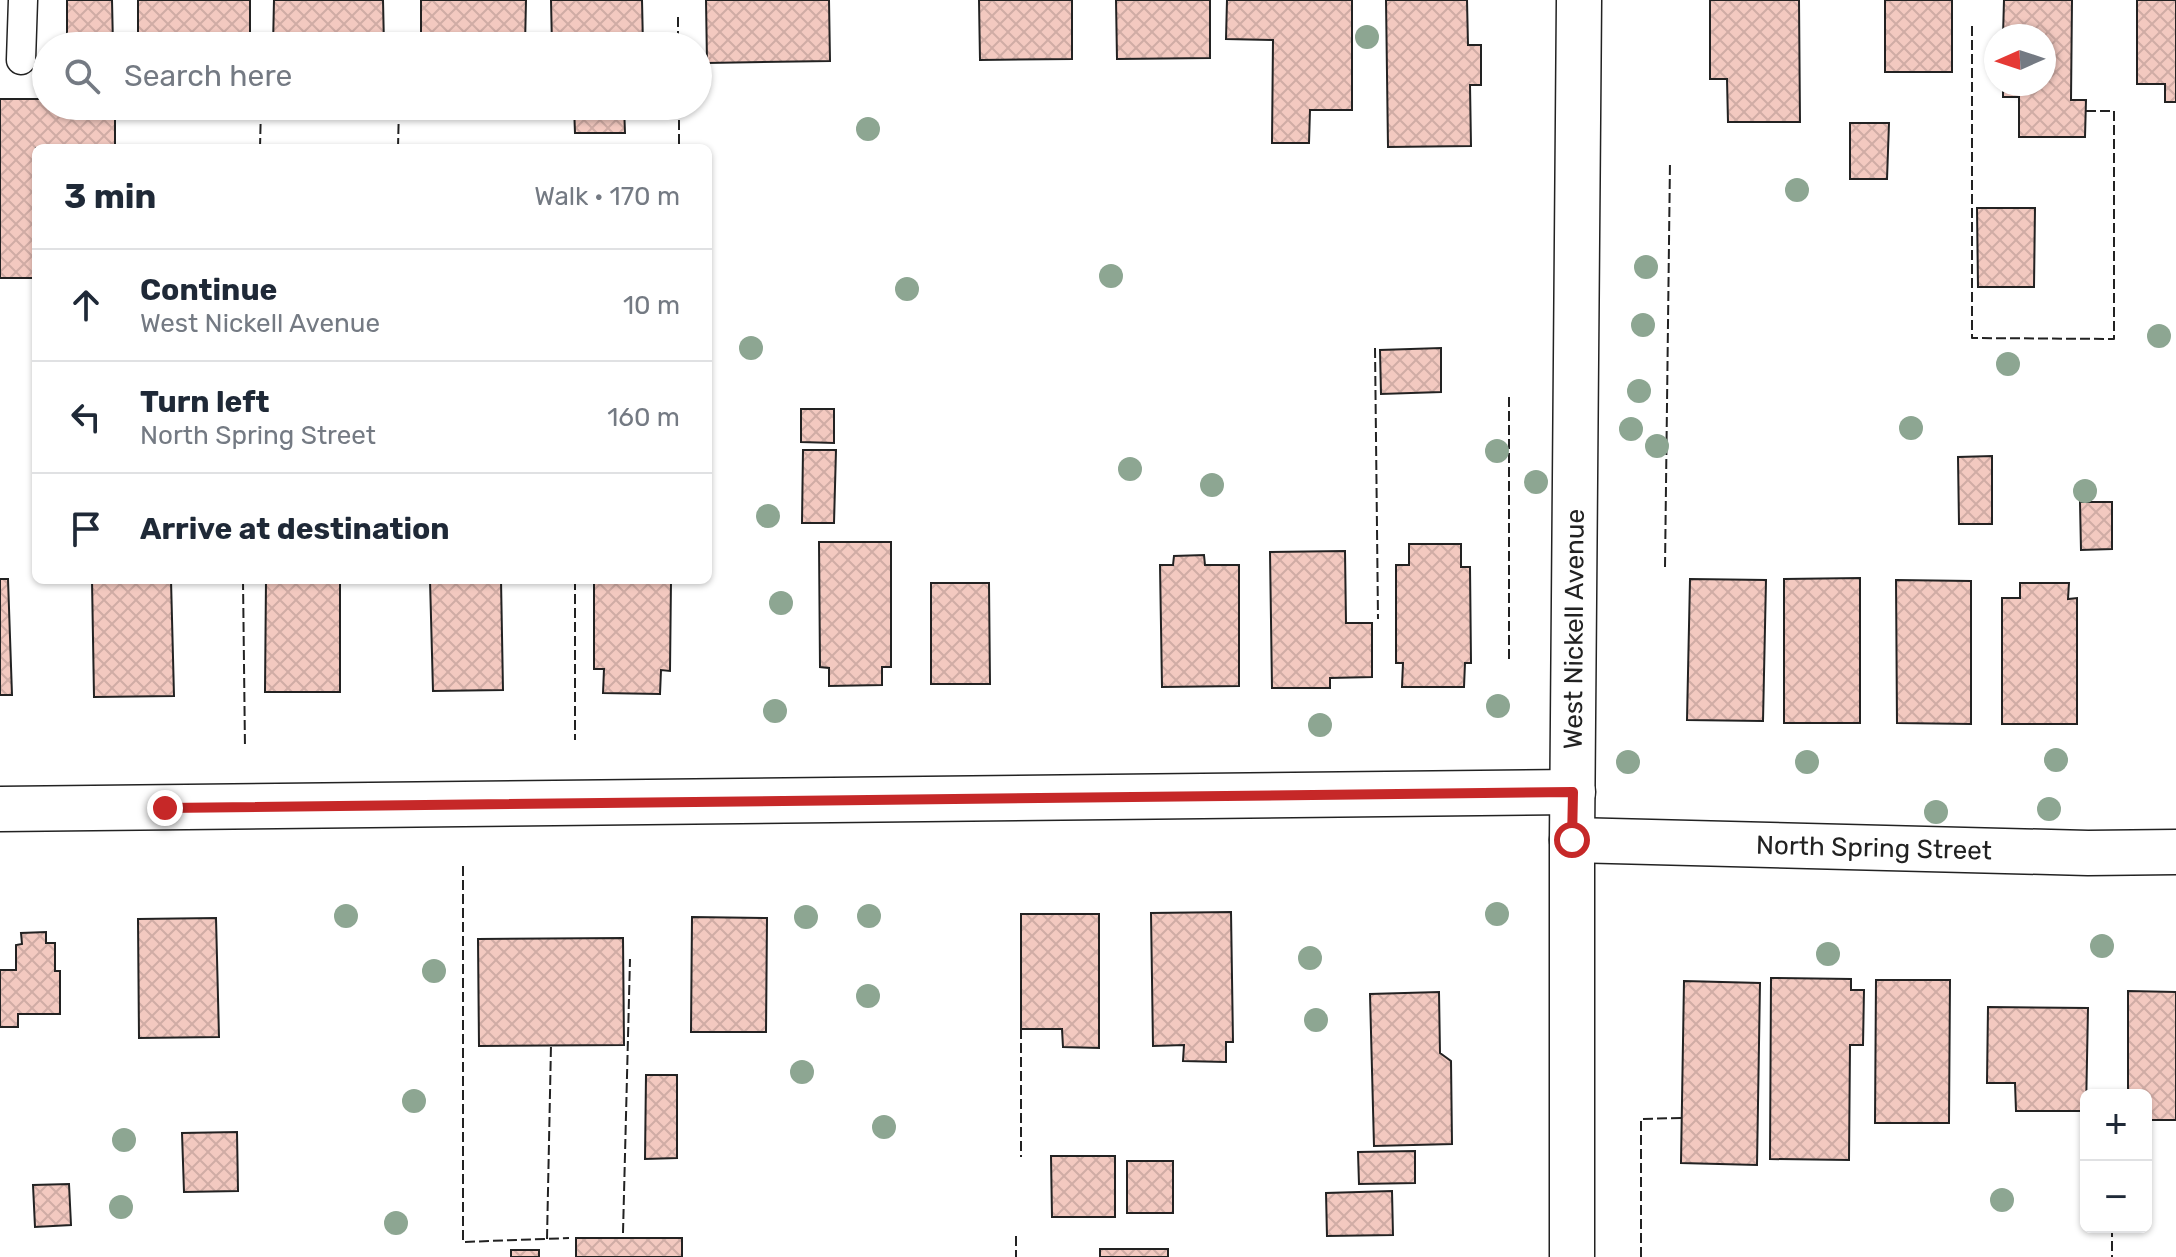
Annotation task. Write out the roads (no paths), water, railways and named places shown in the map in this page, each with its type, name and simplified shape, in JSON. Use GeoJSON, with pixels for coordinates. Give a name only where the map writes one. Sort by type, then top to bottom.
{"type":"FeatureCollection","features":[{"type":"Feature","properties":{"kind":"street","name":"West Nickell Avenue"},"geometry":{"type":"LineString","coordinates":[[1572,1257],[1579,0]]}},
{"type":"Feature","properties":{"kind":"street"},"geometry":{"type":"LineString","coordinates":[[0,809],[1573,792]]}},
{"type":"Feature","properties":{"kind":"street","name":"North Spring Street"},"geometry":{"type":"LineString","coordinates":[[1572,840],[2088,853],[2176,852]]}},
{"type":"Feature","properties":{"kind":"lane"},"geometry":{"type":"LineString","coordinates":[[21,60],[23,0]]}}]}
